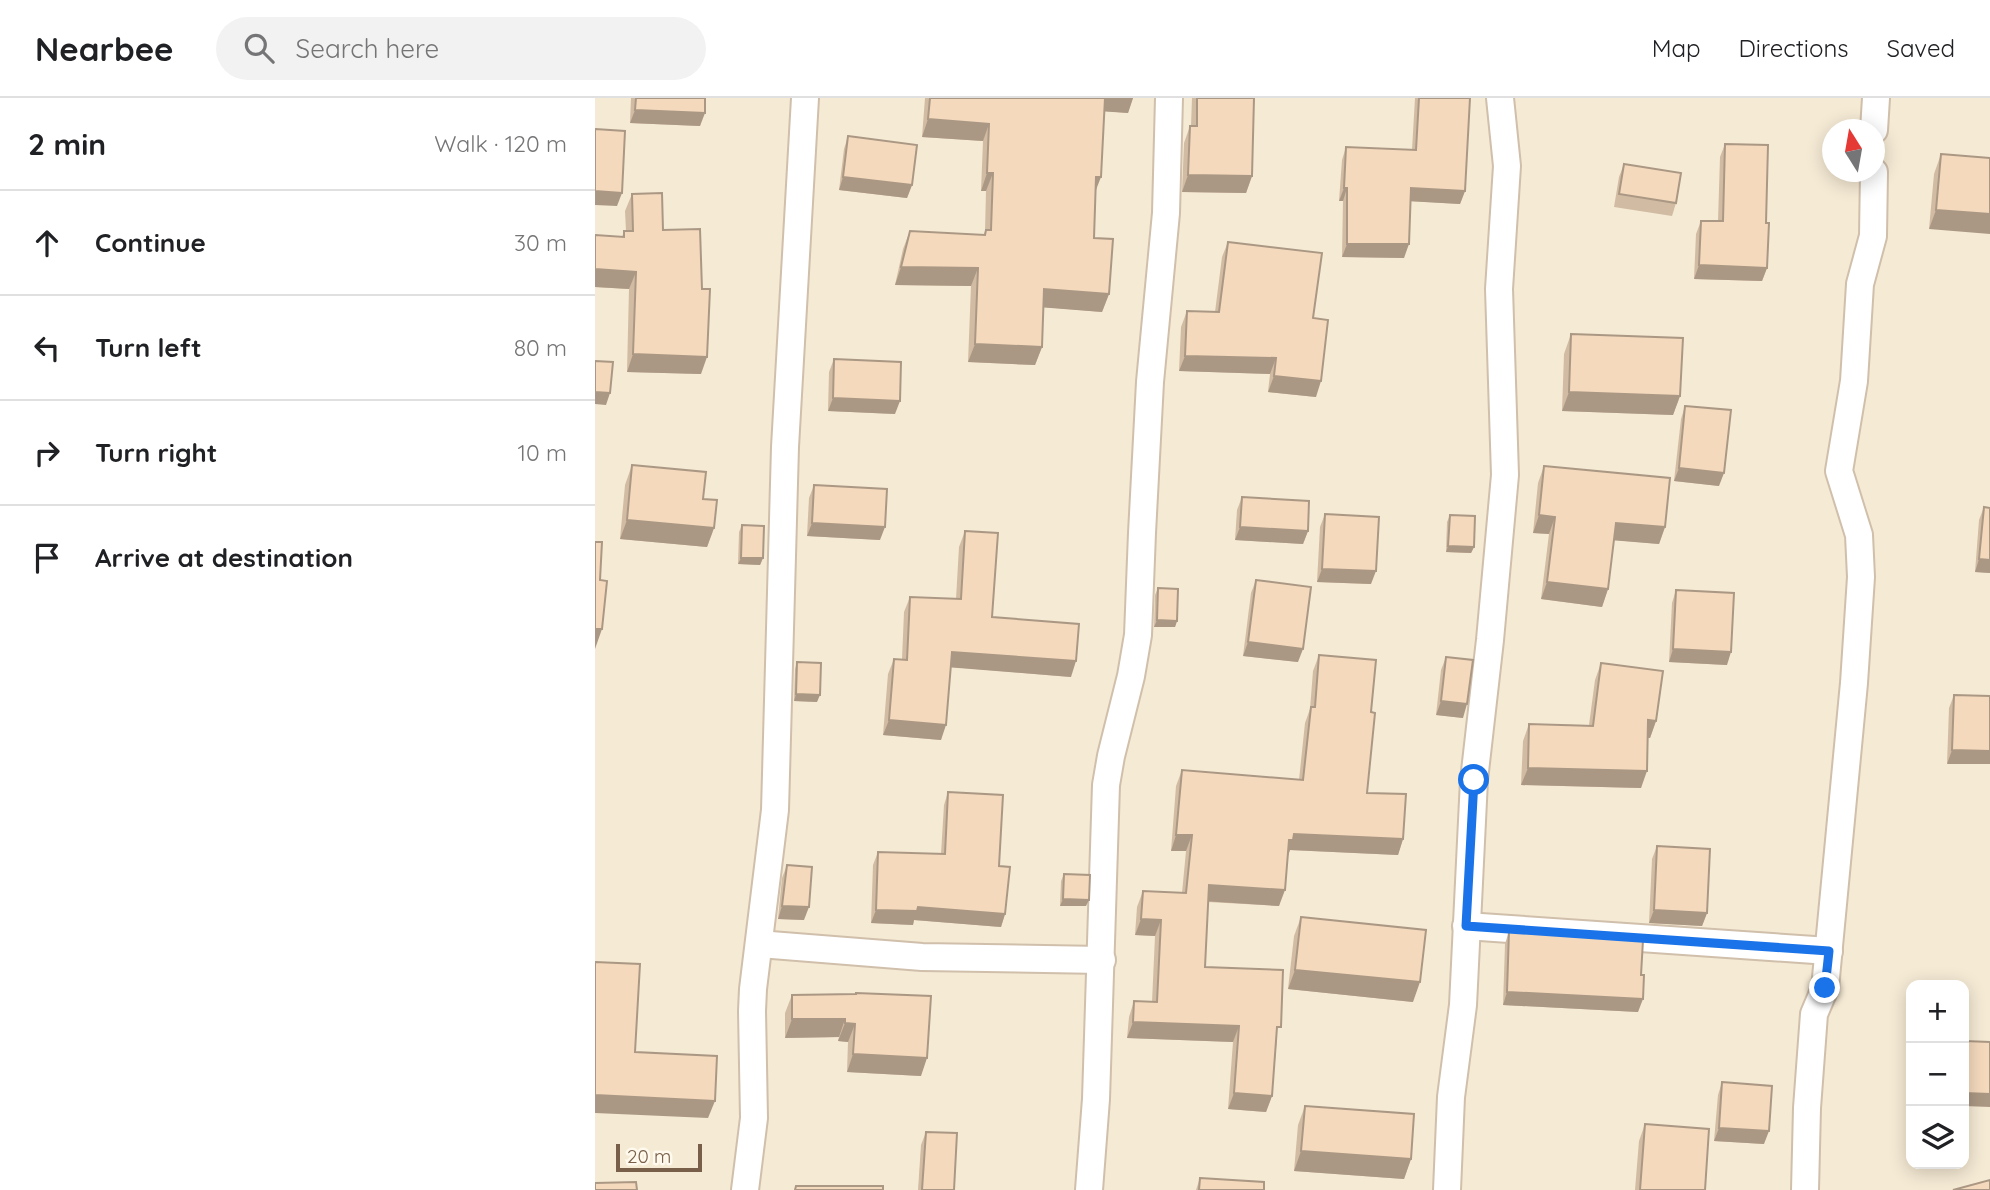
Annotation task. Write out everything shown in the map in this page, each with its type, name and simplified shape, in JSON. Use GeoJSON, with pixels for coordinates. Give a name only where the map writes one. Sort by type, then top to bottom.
{"type":"FeatureCollection","features":[{"type":"Feature","properties":{"kind":"street"},"geometry":{"type":"LineString","coordinates":[[745,1190],[754,1118],[752,1011],[775,810],[785,447],[805,98]]}},
{"type":"Feature","properties":{"kind":"street"},"geometry":{"type":"LineString","coordinates":[[1089,1190],[1102,960],[1106,785],[1138,635],[1150,382],[1166,213],[1169,98]]}},
{"type":"Feature","properties":{"kind":"street"},"geometry":{"type":"LineString","coordinates":[[1447,1190],[1451,1097],[1463,1005],[1474,780],[1505,475],[1499,289],[1507,166],[1500,98]]}},
{"type":"Feature","properties":{"kind":"street"},"geometry":{"type":"LineString","coordinates":[[1875,119],[1876,98]]}},
{"type":"Feature","properties":{"kind":"street"},"geometry":{"type":"LineString","coordinates":[[1805,1190],[1807,1108],[1814,1014],[1825,988],[1829,951],[1861,577],[1859,535],[1839,471],[1854,381],[1860,284],[1873,236],[1874,182]]}},
{"type":"Feature","properties":{"kind":"street"},"geometry":{"type":"LineString","coordinates":[[1466,926],[1829,951]]}},
{"type":"Feature","properties":{"kind":"street"},"geometry":{"type":"LineString","coordinates":[[759,944],[922,957],[1102,960]]}},
{"type":"Feature","properties":{"kind":"shaded area"},"geometry":{"type":"Polygon","coordinates":[[[595,98],[1990,98],[1990,1190],[595,1190],[595,98]]]}},
{"type":"Feature","properties":{"kind":"building"},"geometry":{"type":"Polygon","coordinates":[[[636,98],[705,98],[705,113],[635,110],[636,98]]]}},
{"type":"Feature","properties":{"kind":"building"},"geometry":{"type":"Polygon","coordinates":[[[930,98],[1105,98],[1101,177],[1096,177],[1094,238],[1113,239],[1109,294],[1044,289],[1042,347],[975,344],[978,268],[901,267],[910,231],[985,235],[986,230],[991,230],[993,173],[987,173],[989,124],[928,119],[930,98]]]}},
{"type":"Feature","properties":{"kind":"building"},"geometry":{"type":"Polygon","coordinates":[[[1197,98],[1254,98],[1252,176],[1188,175],[1190,126],[1197,126],[1197,98]]]}},
{"type":"Feature","properties":{"kind":"building"},"geometry":{"type":"Polygon","coordinates":[[[1419,98],[1470,98],[1465,191],[1411,188],[1409,244],[1347,244],[1347,188],[1344,188],[1346,147],[1416,150],[1419,98]]]}},
{"type":"Feature","properties":{"kind":"building"},"geometry":{"type":"Polygon","coordinates":[[[595,129],[625,131],[622,193],[595,191],[595,129]]]}},
{"type":"Feature","properties":{"kind":"building"},"geometry":{"type":"Polygon","coordinates":[[[848,136],[917,145],[912,185],[843,177],[848,136]]]}},
{"type":"Feature","properties":{"kind":"building"},"geometry":{"type":"Polygon","coordinates":[[[1725,144],[1768,145],[1767,268],[1699,265],[1701,221],[1723,221],[1725,144]]]}},
{"type":"Feature","properties":{"kind":"building"},"geometry":{"type":"Polygon","coordinates":[[[1941,154],[1990,158],[1990,214],[1936,210],[1941,154]]]}},
{"type":"Feature","properties":{"kind":"building"},"geometry":{"type":"Polygon","coordinates":[[[1624,164],[1681,173],[1676,203],[1619,194],[1624,164]]]}},
{"type":"Feature","properties":{"kind":"building"},"geometry":{"type":"Polygon","coordinates":[[[662,193],[663,230],[700,229],[702,289],[710,289],[707,357],[633,354],[636,272],[595,269],[595,235],[624,237],[624,231],[633,231],[632,194],[662,193]]]}},
{"type":"Feature","properties":{"kind":"building"},"geometry":{"type":"Polygon","coordinates":[[[1228,242],[1322,253],[1313,318],[1328,320],[1321,381],[1274,376],[1276,358],[1185,356],[1187,311],[1219,312],[1228,242]]]}},
{"type":"Feature","properties":{"kind":"building"},"geometry":{"type":"Polygon","coordinates":[[[1571,334],[1683,338],[1680,396],[1569,392],[1571,334]]]}},
{"type":"Feature","properties":{"kind":"building"},"geometry":{"type":"Polygon","coordinates":[[[834,359],[901,362],[900,401],[833,398],[834,359]]]}},
{"type":"Feature","properties":{"kind":"building"},"geometry":{"type":"Polygon","coordinates":[[[595,361],[613,362],[610,393],[595,392],[595,361]]]}},
{"type":"Feature","properties":{"kind":"building"},"geometry":{"type":"Polygon","coordinates":[[[1685,406],[1731,410],[1724,473],[1679,468],[1685,406]]]}},
{"type":"Feature","properties":{"kind":"building"},"geometry":{"type":"Polygon","coordinates":[[[632,465],[706,472],[703,499],[717,500],[714,528],[627,520],[632,465]]]}},
{"type":"Feature","properties":{"kind":"building"},"geometry":{"type":"Polygon","coordinates":[[[1544,466],[1670,478],[1665,527],[1616,523],[1608,589],[1547,582],[1555,517],[1539,515],[1544,466]]]}},
{"type":"Feature","properties":{"kind":"building"},"geometry":{"type":"Polygon","coordinates":[[[814,485],[887,489],[885,527],[812,523],[814,485]]]}},
{"type":"Feature","properties":{"kind":"building"},"geometry":{"type":"Polygon","coordinates":[[[1242,497],[1309,501],[1308,531],[1240,527],[1242,497]]]}},
{"type":"Feature","properties":{"kind":"building"},"geometry":{"type":"Polygon","coordinates":[[[1984,507],[1990,508],[1990,560],[1979,559],[1984,507]]]}},
{"type":"Feature","properties":{"kind":"building"},"geometry":{"type":"Polygon","coordinates":[[[1325,514],[1379,517],[1376,571],[1322,569],[1325,514]]]}},
{"type":"Feature","properties":{"kind":"building"},"geometry":{"type":"Polygon","coordinates":[[[1450,515],[1475,516],[1474,547],[1448,546],[1450,515]]]}},
{"type":"Feature","properties":{"kind":"building"},"geometry":{"type":"Polygon","coordinates":[[[742,525],[764,526],[763,558],[741,558],[742,525]]]}},
{"type":"Feature","properties":{"kind":"building"},"geometry":{"type":"Polygon","coordinates":[[[965,531],[998,533],[992,617],[1079,624],[1076,661],[952,652],[946,725],[889,720],[894,659],[907,660],[910,597],[961,599],[965,531]]]}},
{"type":"Feature","properties":{"kind":"building"},"geometry":{"type":"Polygon","coordinates":[[[595,542],[602,542],[600,580],[607,581],[602,629],[595,629],[595,542]]]}},
{"type":"Feature","properties":{"kind":"building"},"geometry":{"type":"Polygon","coordinates":[[[1256,580],[1311,587],[1303,649],[1248,642],[1256,580]]]}},
{"type":"Feature","properties":{"kind":"building"},"geometry":{"type":"Polygon","coordinates":[[[1158,588],[1178,589],[1177,621],[1157,620],[1158,588]]]}},
{"type":"Feature","properties":{"kind":"building"},"geometry":{"type":"Polygon","coordinates":[[[1676,590],[1734,593],[1731,652],[1673,649],[1676,590]]]}},
{"type":"Feature","properties":{"kind":"building"},"geometry":{"type":"Polygon","coordinates":[[[1319,655],[1376,660],[1371,712],[1375,713],[1367,793],[1406,794],[1403,839],[1294,834],[1293,840],[1289,840],[1285,890],[1209,885],[1205,967],[1283,970],[1281,1027],[1277,1027],[1272,1096],[1234,1093],[1239,1026],[1133,1022],[1134,1001],[1157,1002],[1161,920],[1141,919],[1143,891],[1186,893],[1192,835],[1176,835],[1182,770],[1303,780],[1311,707],[1315,707],[1319,655]]]}},
{"type":"Feature","properties":{"kind":"building"},"geometry":{"type":"Polygon","coordinates":[[[1446,657],[1473,660],[1467,704],[1441,701],[1446,657]]]}},
{"type":"Feature","properties":{"kind":"building"},"geometry":{"type":"Polygon","coordinates":[[[797,662],[821,663],[820,695],[796,694],[797,662]]]}},
{"type":"Feature","properties":{"kind":"building"},"geometry":{"type":"Polygon","coordinates":[[[1601,663],[1663,671],[1656,721],[1648,720],[1647,771],[1528,768],[1529,724],[1593,726],[1601,663]]]}},
{"type":"Feature","properties":{"kind":"building"},"geometry":{"type":"Polygon","coordinates":[[[1954,695],[1990,696],[1990,751],[1952,750],[1954,695]]]}},
{"type":"Feature","properties":{"kind":"building"},"geometry":{"type":"Polygon","coordinates":[[[948,792],[1003,795],[999,866],[1010,867],[1005,914],[918,907],[917,911],[876,910],[878,852],[945,854],[948,792]]]}},
{"type":"Feature","properties":{"kind":"building"},"geometry":{"type":"Polygon","coordinates":[[[1657,846],[1710,849],[1707,913],[1654,910],[1657,846]]]}},
{"type":"Feature","properties":{"kind":"building"},"geometry":{"type":"Polygon","coordinates":[[[787,865],[812,867],[809,907],[782,906],[787,865]]]}},
{"type":"Feature","properties":{"kind":"building"},"geometry":{"type":"Polygon","coordinates":[[[1064,874],[1090,875],[1089,900],[1063,899],[1064,874]]]}},
{"type":"Feature","properties":{"kind":"building"},"geometry":{"type":"Polygon","coordinates":[[[1301,917],[1426,930],[1420,982],[1295,970],[1301,917]]]}},
{"type":"Feature","properties":{"kind":"building"},"geometry":{"type":"Polygon","coordinates":[[[1509,931],[1643,940],[1643,999],[1507,992],[1509,931]]]}},
{"type":"Feature","properties":{"kind":"building"},"geometry":{"type":"Polygon","coordinates":[[[595,962],[640,964],[635,1052],[717,1056],[715,1101],[595,1095],[595,962]]]}},
{"type":"Feature","properties":{"kind":"building"},"geometry":{"type":"Polygon","coordinates":[[[856,993],[931,996],[927,1058],[853,1054],[855,1024],[845,1023],[845,1019],[792,1019],[792,995],[856,993]]]}},
{"type":"Feature","properties":{"kind":"building"},"geometry":{"type":"Polygon","coordinates":[[[1969,1041],[1990,1042],[1990,1094],[1969,1093],[1969,1041]]]}},
{"type":"Feature","properties":{"kind":"building"},"geometry":{"type":"Polygon","coordinates":[[[1722,1082],[1772,1086],[1769,1131],[1719,1128],[1722,1082]]]}},
{"type":"Feature","properties":{"kind":"building"},"geometry":{"type":"Polygon","coordinates":[[[1305,1106],[1414,1114],[1411,1159],[1301,1151],[1305,1106]]]}},
{"type":"Feature","properties":{"kind":"building"},"geometry":{"type":"Polygon","coordinates":[[[1645,1124],[1709,1129],[1705,1190],[1640,1190],[1645,1124]]]}},
{"type":"Feature","properties":{"kind":"building"},"geometry":{"type":"Polygon","coordinates":[[[926,1132],[957,1133],[954,1190],[922,1190],[926,1132]]]}},
{"type":"Feature","properties":{"kind":"building"},"geometry":{"type":"Polygon","coordinates":[[[1200,1178],[1264,1182],[1264,1190],[1199,1190],[1200,1178]]]}},
{"type":"Feature","properties":{"kind":"building"},"geometry":{"type":"Polygon","coordinates":[[[1990,1180],[1990,1190],[1953,1190],[1990,1180]]]}},
{"type":"Feature","properties":{"kind":"building"},"geometry":{"type":"Polygon","coordinates":[[[636,1182],[637,1190],[595,1190],[595,1183],[636,1182]]]}},
{"type":"Feature","properties":{"kind":"building"},"geometry":{"type":"Polygon","coordinates":[[[796,1186],[883,1186],[883,1190],[795,1190],[796,1186]]]}},
{"type":"Feature","properties":{"kind":"route"},"geometry":{"type":"LineString","coordinates":[[1474,780],[1466,926],[1829,951],[1825,988]]}}]}
